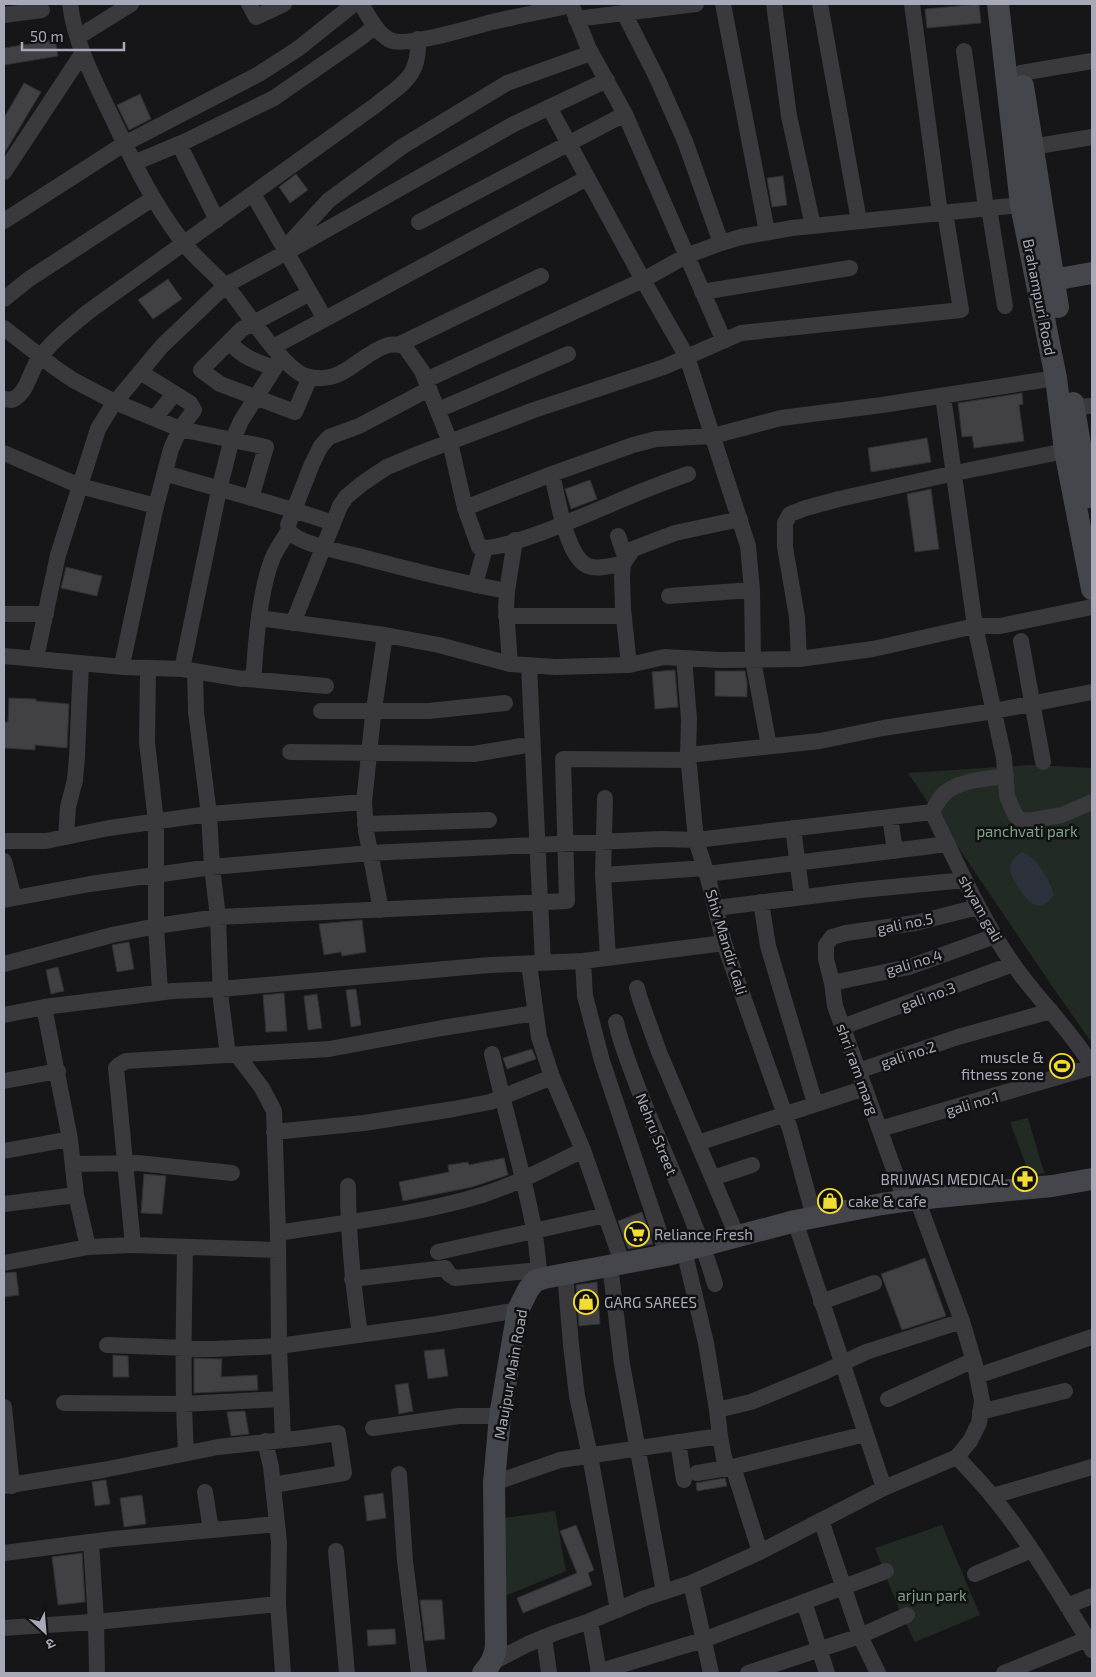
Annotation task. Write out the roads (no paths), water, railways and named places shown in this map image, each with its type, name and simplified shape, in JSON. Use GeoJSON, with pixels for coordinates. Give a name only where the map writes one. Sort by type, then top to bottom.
{"type":"FeatureCollection","features":[{"type":"Feature","properties":{"kind":"street"},"geometry":{"type":"LineString","coordinates":[[70,4],[82,54],[152,199],[184,244],[226,285],[254,322],[276,358],[293,370],[310,377],[324,379],[344,373],[389,345],[403,344],[414,359],[438,410],[450,442],[465,508],[477,543],[480,546],[485,548],[500,546],[564,524],[688,474]]}},
{"type":"Feature","properties":{"kind":"street"},"geometry":{"type":"LineString","coordinates":[[78,37],[131,4]]}},
{"type":"Feature","properties":{"kind":"street"},"geometry":{"type":"LineString","coordinates":[[249,4],[256,17],[284,4]]}},
{"type":"Feature","properties":{"kind":"street"},"geometry":{"type":"LineString","coordinates":[[4,221],[124,144],[259,74],[299,48],[354,4]]}},
{"type":"Feature","properties":{"kind":"street"},"geometry":{"type":"LineString","coordinates":[[362,4],[375,26],[390,40],[401,42],[449,34],[490,23],[573,9],[624,13],[696,4]]}},
{"type":"Feature","properties":{"kind":"street"},"geometry":{"type":"LineString","coordinates":[[723,4],[767,232]]}},
{"type":"Feature","properties":{"kind":"street"},"geometry":{"type":"LineString","coordinates":[[774,4],[789,116],[813,226]]}},
{"type":"Feature","properties":{"kind":"street"},"geometry":{"type":"LineString","coordinates":[[820,4],[859,221]]}},
{"type":"Feature","properties":{"kind":"street"},"geometry":{"type":"LineString","coordinates":[[293,623],[333,523],[346,497],[387,467],[534,410],[664,367],[741,333],[961,310],[942,213],[912,4]]}},
{"type":"Feature","properties":{"kind":"street","name":"Brahampuri Road"},"geometry":{"type":"LineString","coordinates":[[998,4],[1014,60],[1032,147],[1065,451],[1092,589]]}},
{"type":"Feature","properties":{"kind":"street","name":"Brahampuri Road"},"geometry":{"type":"LineString","coordinates":[[1012,4],[1022,205],[1083,407],[1092,519]]}},
{"type":"Feature","properties":{"kind":"street"},"geometry":{"type":"LineString","coordinates":[[4,14],[34,9]]}},
{"type":"Feature","properties":{"kind":"street"},"geometry":{"type":"LineString","coordinates":[[573,9],[591,53],[624,114],[724,341]]}},
{"type":"Feature","properties":{"kind":"street"},"geometry":{"type":"LineString","coordinates":[[624,13],[657,78],[684,141],[720,243]]}},
{"type":"Feature","properties":{"kind":"street"},"geometry":{"type":"LineString","coordinates":[[134,163],[179,144],[274,98],[362,38],[375,26]]}},
{"type":"Feature","properties":{"kind":"street"},"geometry":{"type":"LineString","coordinates":[[4,399],[12,400],[23,392],[41,357],[66,330],[88,312],[376,105],[410,77],[416,66],[419,54],[418,39]]}},
{"type":"Feature","properties":{"kind":"street"},"geometry":{"type":"LineString","coordinates":[[964,51],[1005,306]]}},
{"type":"Feature","properties":{"kind":"street"},"geometry":{"type":"LineString","coordinates":[[286,250],[329,200],[403,146],[506,83],[591,53]]}},
{"type":"Feature","properties":{"kind":"street"},"geometry":{"type":"LineString","coordinates":[[4,172],[82,54]]}},
{"type":"Feature","properties":{"kind":"street"},"geometry":{"type":"LineString","coordinates":[[1014,60],[1092,61]]}},
{"type":"Feature","properties":{"kind":"street"},"geometry":{"type":"LineString","coordinates":[[36,658],[58,555],[98,430],[115,402],[162,346],[226,285],[507,128],[607,80]]}},
{"type":"Feature","properties":{"kind":"street"},"geometry":{"type":"LineString","coordinates":[[549,107],[687,357],[748,546],[752,590],[753,660],[769,746]]}},
{"type":"Feature","properties":{"kind":"street"},"geometry":{"type":"LineString","coordinates":[[419,222],[624,114]]}},
{"type":"Feature","properties":{"kind":"street"},"geometry":{"type":"LineString","coordinates":[[1032,147],[1092,137]]}},
{"type":"Feature","properties":{"kind":"street"},"geometry":{"type":"LineString","coordinates":[[179,144],[217,220]]}},
{"type":"Feature","properties":{"kind":"street"},"geometry":{"type":"LineString","coordinates":[[283,1440],[274,1111],[262,1088],[232,1055],[221,989],[218,917],[212,867],[209,814],[189,670],[219,490],[232,441],[240,421],[276,358],[325,319],[587,178]]}},
{"type":"Feature","properties":{"kind":"street"},"geometry":{"type":"LineString","coordinates":[[253,194],[325,319]]}},
{"type":"Feature","properties":{"kind":"street"},"geometry":{"type":"LineString","coordinates":[[4,299],[29,279],[152,199]]}},
{"type":"Feature","properties":{"kind":"street"},"geometry":{"type":"LineString","coordinates":[[247,679],[253,675],[259,618],[273,557],[289,530],[288,525],[293,509],[312,464],[321,446],[329,437],[358,426],[427,384],[643,280],[686,256],[720,243],[767,232],[813,226],[1022,205]]}},
{"type":"Feature","properties":{"kind":"street"},"geometry":{"type":"LineString","coordinates":[[702,292],[850,268]]}},
{"type":"Feature","properties":{"kind":"street"},"geometry":{"type":"LineString","coordinates":[[1045,280],[1092,273]]}},
{"type":"Feature","properties":{"kind":"street"},"geometry":{"type":"LineString","coordinates":[[398,345],[541,276]]}},
{"type":"Feature","properties":{"kind":"street"},"geometry":{"type":"LineString","coordinates":[[310,293],[242,329],[201,370],[220,384],[295,412],[310,377]]}},
{"type":"Feature","properties":{"kind":"street"},"geometry":{"type":"LineString","coordinates":[[4,328],[73,380],[115,402],[180,429],[266,447],[251,498]]}},
{"type":"Feature","properties":{"kind":"street"},"geometry":{"type":"LineString","coordinates":[[229,342],[240,353],[253,361],[276,358]]}},
{"type":"Feature","properties":{"kind":"street"},"geometry":{"type":"LineString","coordinates":[[438,410],[568,354]]}},
{"type":"Feature","properties":{"kind":"street"},"geometry":{"type":"LineString","coordinates":[[123,667],[156,506],[171,449],[180,429],[194,410],[190,403],[140,372]]}},
{"type":"Feature","properties":{"kind":"street"},"geometry":{"type":"LineString","coordinates":[[465,508],[552,474],[633,445],[656,439],[713,436],[781,418],[943,396],[1056,378]]}},
{"type":"Feature","properties":{"kind":"street"},"geometry":{"type":"LineString","coordinates":[[155,418],[174,394]]}},
{"type":"Feature","properties":{"kind":"street"},"geometry":{"type":"LineString","coordinates":[[943,396],[975,626],[994,711],[1006,776],[1007,796],[1016,816],[1022,820],[1062,815],[1092,802]]}},
{"type":"Feature","properties":{"kind":"street"},"geometry":{"type":"LineString","coordinates":[[799,659],[797,617],[785,547],[785,523],[790,514],[838,499],[1065,451]]}},
{"type":"Feature","properties":{"kind":"street"},"geometry":{"type":"LineString","coordinates":[[4,453],[80,486],[156,506]]}},
{"type":"Feature","properties":{"kind":"street"},"geometry":{"type":"LineString","coordinates":[[165,473],[219,490],[293,509],[333,523]]}},
{"type":"Feature","properties":{"kind":"street"},"geometry":{"type":"LineString","coordinates":[[552,474],[571,546],[580,560],[587,566],[595,567],[625,562],[633,549],[665,536],[740,519]]}},
{"type":"Feature","properties":{"kind":"street"},"geometry":{"type":"LineString","coordinates":[[289,530],[307,542],[324,547],[475,585],[507,591]]}},
{"type":"Feature","properties":{"kind":"street"},"geometry":{"type":"LineString","coordinates":[[618,536],[625,562],[624,616],[629,665]]}},
{"type":"Feature","properties":{"kind":"street"},"geometry":{"type":"LineString","coordinates":[[510,664],[506,616],[507,591],[515,540]]}},
{"type":"Feature","properties":{"kind":"street"},"geometry":{"type":"LineString","coordinates":[[475,585],[485,548]]}},
{"type":"Feature","properties":{"kind":"street"},"geometry":{"type":"LineString","coordinates":[[669,596],[752,590]]}},
{"type":"Feature","properties":{"kind":"street"},"geometry":{"type":"LineString","coordinates":[[259,618],[386,634],[439,644],[510,664],[555,667],[629,665],[664,657],[753,660],[799,659],[873,649],[975,626],[1000,626],[1092,607]]}},
{"type":"Feature","properties":{"kind":"street"},"geometry":{"type":"LineString","coordinates":[[4,614],[46,614]]}},
{"type":"Feature","properties":{"kind":"street"},"geometry":{"type":"LineString","coordinates":[[506,616],[624,616]]}},
{"type":"Feature","properties":{"kind":"street"},"geometry":{"type":"LineString","coordinates":[[381,910],[365,824],[364,802],[374,711],[386,634]]}},
{"type":"Feature","properties":{"kind":"street"},"geometry":{"type":"LineString","coordinates":[[1021,641],[1043,762]]}},
{"type":"Feature","properties":{"kind":"street"},"geometry":{"type":"LineString","coordinates":[[4,656],[123,667],[189,670],[247,679],[326,686]]}},
{"type":"Feature","properties":{"kind":"street","name":"Shiv Mandir Gali"},"geometry":{"type":"LineString","coordinates":[[684,658],[689,719],[688,758],[696,840],[706,871],[724,943],[785,1113],[821,1302],[884,1488]]}},
{"type":"Feature","properties":{"kind":"street"},"geometry":{"type":"LineString","coordinates":[[66,837],[68,807],[75,780],[81,663]]}},
{"type":"Feature","properties":{"kind":"street"},"geometry":{"type":"LineString","coordinates":[[529,666],[540,902],[535,1013],[539,1037],[552,1077],[583,1150],[606,1215],[616,1264],[622,1364],[664,1592]]}},
{"type":"Feature","properties":{"kind":"street"},"geometry":{"type":"LineString","coordinates":[[148,668],[147,742],[156,822],[156,926],[160,992]]}},
{"type":"Feature","properties":{"kind":"street"},"geometry":{"type":"LineString","coordinates":[[4,964],[112,935],[156,926],[218,917],[567,901],[562,760],[688,758],[769,746],[820,741],[883,728],[994,711],[1092,692]]}},
{"type":"Feature","properties":{"kind":"street"},"geometry":{"type":"LineString","coordinates":[[321,711],[429,711],[505,703]]}},
{"type":"Feature","properties":{"kind":"street"},"geometry":{"type":"LineString","coordinates":[[290,752],[474,754],[521,746]]}},
{"type":"Feature","properties":{"kind":"street"},"geometry":{"type":"LineString","coordinates":[[4,861],[9,899],[90,884],[212,867],[370,853],[604,841],[696,840],[932,812],[943,795],[956,787],[972,781],[1006,776]]}},
{"type":"Feature","properties":{"kind":"street"},"geometry":{"type":"LineString","coordinates":[[605,798],[603,874],[608,958]]}},
{"type":"Feature","properties":{"kind":"street"},"geometry":{"type":"LineString","coordinates":[[4,841],[46,841],[109,828],[209,814],[364,802]]}},
{"type":"Feature","properties":{"kind":"street","name":"shyam gali"},"geometry":{"type":"LineString","coordinates":[[932,812],[978,906],[995,936],[1013,964],[1079,1044],[1092,1066]]}},
{"type":"Feature","properties":{"kind":"street"},"geometry":{"type":"LineString","coordinates":[[890,817],[895,851]]}},
{"type":"Feature","properties":{"kind":"street"},"geometry":{"type":"LineString","coordinates":[[365,824],[489,820]]}},
{"type":"Feature","properties":{"kind":"street"},"geometry":{"type":"LineString","coordinates":[[793,828],[802,897]]}},
{"type":"Feature","properties":{"kind":"street"},"geometry":{"type":"LineString","coordinates":[[603,874],[706,871],[797,863],[948,844]]}},
{"type":"Feature","properties":{"kind":"street"},"geometry":{"type":"LineString","coordinates":[[716,908],[861,890],[965,880]]}},
{"type":"Feature","properties":{"kind":"street"},"geometry":{"type":"LineString","coordinates":[[761,902],[768,946],[815,1104]]}},
{"type":"Feature","properties":{"kind":"street","name":"gali no.5"},"geometry":{"type":"LineString","coordinates":[[832,937],[846,933],[915,923],[978,906]]}},
{"type":"Feature","properties":{"kind":"street","name":"gali no.4"},"geometry":{"type":"LineString","coordinates":[[832,983],[909,966],[995,936]]}},
{"type":"Feature","properties":{"kind":"street","name":"shri ram marg"},"geometry":{"type":"LineString","coordinates":[[832,937],[826,946],[826,959],[832,983],[834,1006],[880,1129],[962,1321],[976,1368],[982,1401],[979,1423],[970,1441],[957,1457]]}},
{"type":"Feature","properties":{"kind":"street"},"geometry":{"type":"LineString","coordinates":[[4,1015],[44,1007],[160,992],[221,989],[490,966],[583,961],[724,943]]}},
{"type":"Feature","properties":{"kind":"street"},"geometry":{"type":"LineString","coordinates":[[583,961],[585,996],[602,1061],[685,1250],[706,1343],[725,1462],[733,1467]]}},
{"type":"Feature","properties":{"kind":"street","name":"gali no.3"},"geometry":{"type":"LineString","coordinates":[[842,1027],[1013,964]]}},
{"type":"Feature","properties":{"kind":"street"},"geometry":{"type":"LineString","coordinates":[[638,988],[640,999],[659,1052],[737,1236]]}},
{"type":"Feature","properties":{"kind":"street"},"geometry":{"type":"LineString","coordinates":[[44,1007],[70,1139],[76,1195],[88,1247]]}},
{"type":"Feature","properties":{"kind":"street","name":"gali no.2"},"geometry":{"type":"LineString","coordinates":[[858,1071],[958,1037],[1051,1011]]}},
{"type":"Feature","properties":{"kind":"street"},"geometry":{"type":"LineString","coordinates":[[133,1245],[116,1068],[119,1065],[126,1061],[329,1049],[535,1013]]}},
{"type":"Feature","properties":{"kind":"street","name":"Nehru Street"},"geometry":{"type":"LineString","coordinates":[[616,1022],[620,1041],[648,1115],[685,1250]]}},
{"type":"Feature","properties":{"kind":"street"},"geometry":{"type":"LineString","coordinates":[[492,1054],[524,1178],[535,1232],[540,1274]]}},
{"type":"Feature","properties":{"kind":"street","name":"gali no.1"},"geometry":{"type":"LineString","coordinates":[[880,1129],[1092,1066]]}},
{"type":"Feature","properties":{"kind":"street"},"geometry":{"type":"LineString","coordinates":[[4,1081],[58,1071]]}},
{"type":"Feature","properties":{"kind":"street"},"geometry":{"type":"LineString","coordinates":[[274,1132],[416,1116],[490,1102],[552,1077]]}},
{"type":"Feature","properties":{"kind":"street"},"geometry":{"type":"LineString","coordinates":[[698,1143],[865,1088]]}},
{"type":"Feature","properties":{"kind":"street"},"geometry":{"type":"LineString","coordinates":[[4,1151],[70,1139]]}},
{"type":"Feature","properties":{"kind":"street"},"geometry":{"type":"LineString","coordinates":[[278,1233],[417,1210],[480,1195],[524,1178],[583,1150]]}},
{"type":"Feature","properties":{"kind":"street"},"geometry":{"type":"LineString","coordinates":[[72,1164],[138,1163],[232,1172]]}},
{"type":"Feature","properties":{"kind":"street"},"geometry":{"type":"LineString","coordinates":[[713,1178],[752,1165]]}},
{"type":"Feature","properties":{"kind":"street"},"geometry":{"type":"LineString","coordinates":[[352,1279],[445,1268],[455,1278],[565,1274],[685,1250],[804,1219],[911,1199],[1052,1186],[1092,1179]]}},
{"type":"Feature","properties":{"kind":"street"},"geometry":{"type":"LineString","coordinates":[[348,1186],[348,1222],[352,1279],[360,1335]]}},
{"type":"Feature","properties":{"kind":"street"},"geometry":{"type":"LineString","coordinates":[[4,1204],[76,1195]]}},
{"type":"Feature","properties":{"kind":"street"},"geometry":{"type":"LineString","coordinates":[[438,1252],[606,1215]]}},
{"type":"Feature","properties":{"kind":"street"},"geometry":{"type":"LineString","coordinates":[[4,1263],[88,1247],[133,1245],[278,1250]]}},
{"type":"Feature","properties":{"kind":"street"},"geometry":{"type":"LineString","coordinates":[[185,1247],[183,1404],[186,1452]]}},
{"type":"Feature","properties":{"kind":"street"},"geometry":{"type":"LineString","coordinates":[[685,1250],[715,1284]]}},
{"type":"Feature","properties":{"kind":"street","name":"Maujpur Main Road"},"geometry":{"type":"LineString","coordinates":[[488,1668],[496,1653],[494,1483],[500,1416],[518,1310],[528,1290],[540,1274]]}},
{"type":"Feature","properties":{"kind":"street"},"geometry":{"type":"LineString","coordinates":[[565,1274],[577,1396],[618,1610]]}},
{"type":"Feature","properties":{"kind":"street"},"geometry":{"type":"LineString","coordinates":[[821,1302],[874,1283]]}},
{"type":"Feature","properties":{"kind":"street"},"geometry":{"type":"LineString","coordinates":[[107,1345],[213,1349],[279,1346],[437,1324],[518,1310]]}},
{"type":"Feature","properties":{"kind":"street"},"geometry":{"type":"LineString","coordinates":[[717,1410],[751,1402],[866,1352],[962,1321]]}},
{"type":"Feature","properties":{"kind":"street"},"geometry":{"type":"LineString","coordinates":[[888,1399],[976,1368],[1092,1337]]}},
{"type":"Feature","properties":{"kind":"street"},"geometry":{"type":"LineString","coordinates":[[980,1412],[1065,1391]]}},
{"type":"Feature","properties":{"kind":"street"},"geometry":{"type":"LineString","coordinates":[[64,1403],[183,1404],[281,1399]]}},
{"type":"Feature","properties":{"kind":"street"},"geometry":{"type":"LineString","coordinates":[[4,1407],[8,1486],[186,1452],[338,1433],[344,1473],[273,1485]]}},
{"type":"Feature","properties":{"kind":"street"},"geometry":{"type":"LineString","coordinates":[[373,1428],[459,1416],[500,1416]]}},
{"type":"Feature","properties":{"kind":"street"},"geometry":{"type":"LineString","coordinates":[[678,1442],[690,1476],[865,1434]]}},
{"type":"Feature","properties":{"kind":"street"},"geometry":{"type":"LineString","coordinates":[[494,1483],[560,1460],[720,1436]]}},
{"type":"Feature","properties":{"kind":"street"},"geometry":{"type":"LineString","coordinates":[[265,1441],[271,1467],[277,1524],[278,1604],[283,1673]]}},
{"type":"Feature","properties":{"kind":"street"},"geometry":{"type":"LineString","coordinates":[[488,1668],[544,1637],[691,1583],[760,1552],[884,1488],[957,1457],[993,1496],[1032,1550],[1091,1642],[1004,1673]]}},
{"type":"Feature","properties":{"kind":"street"},"geometry":{"type":"LineString","coordinates":[[733,1467],[760,1552]]}},
{"type":"Feature","properties":{"kind":"street"},"geometry":{"type":"LineString","coordinates":[[993,1496],[1092,1467]]}},
{"type":"Feature","properties":{"kind":"street"},"geometry":{"type":"LineString","coordinates":[[399,1474],[405,1561],[419,1673]]}},
{"type":"Feature","properties":{"kind":"street"},"geometry":{"type":"LineString","coordinates":[[205,1492],[211,1530]]}},
{"type":"Feature","properties":{"kind":"street"},"geometry":{"type":"LineString","coordinates":[[821,1520],[860,1636],[878,1673]]}},
{"type":"Feature","properties":{"kind":"street"},"geometry":{"type":"LineString","coordinates":[[4,1554],[91,1542],[277,1524]]}},
{"type":"Feature","properties":{"kind":"street"},"geometry":{"type":"LineString","coordinates":[[91,1542],[97,1673]]}},
{"type":"Feature","properties":{"kind":"street"},"geometry":{"type":"LineString","coordinates":[[974,1574],[1032,1550]]}},
{"type":"Feature","properties":{"kind":"street"},"geometry":{"type":"LineString","coordinates":[[336,1551],[347,1673]]}},
{"type":"Feature","properties":{"kind":"street"},"geometry":{"type":"LineString","coordinates":[[590,1621],[598,1672],[703,1640],[886,1571]]}},
{"type":"Feature","properties":{"kind":"street"},"geometry":{"type":"LineString","coordinates":[[691,1583],[710,1673]]}},
{"type":"Feature","properties":{"kind":"street"},"geometry":{"type":"LineString","coordinates":[[1067,1606],[1092,1596]]}},
{"type":"Feature","properties":{"kind":"street"},"geometry":{"type":"LineString","coordinates":[[804,1602],[826,1673]]}},
{"type":"Feature","properties":{"kind":"street"},"geometry":{"type":"LineString","coordinates":[[4,1628],[96,1622],[278,1604]]}},
{"type":"Feature","properties":{"kind":"street"},"geometry":{"type":"LineString","coordinates":[[748,1673],[860,1636],[907,1614]]}},
{"type":"Feature","properties":{"kind":"street"},"geometry":{"type":"LineString","coordinates":[[544,1637],[549,1673]]}},
{"type":"Feature","properties":{"kind":"place","name":"muscle & fitness zone"},"geometry":{"type":"Point","coordinates":[1062,1066]}},
{"type":"Feature","properties":{"kind":"place","name":"BRIJWASI MEDICAL"},"geometry":{"type":"Point","coordinates":[1025,1179]}},
{"type":"Feature","properties":{"kind":"place","name":"cake & cafe"},"geometry":{"type":"Point","coordinates":[830,1201]}},
{"type":"Feature","properties":{"kind":"place","name":"Reliance Fresh"},"geometry":{"type":"Point","coordinates":[637,1234]}},
{"type":"Feature","properties":{"kind":"place","name":"GARG SAREES"},"geometry":{"type":"Point","coordinates":[586,1302]}},
{"type":"Feature","properties":{"kind":"park label","name":"panchvati park"},"geometry":{"type":"Point","coordinates":[1027,831]}},
{"type":"Feature","properties":{"kind":"park label","name":"arjun park"},"geometry":{"type":"Point","coordinates":[932,1595]}}]}
